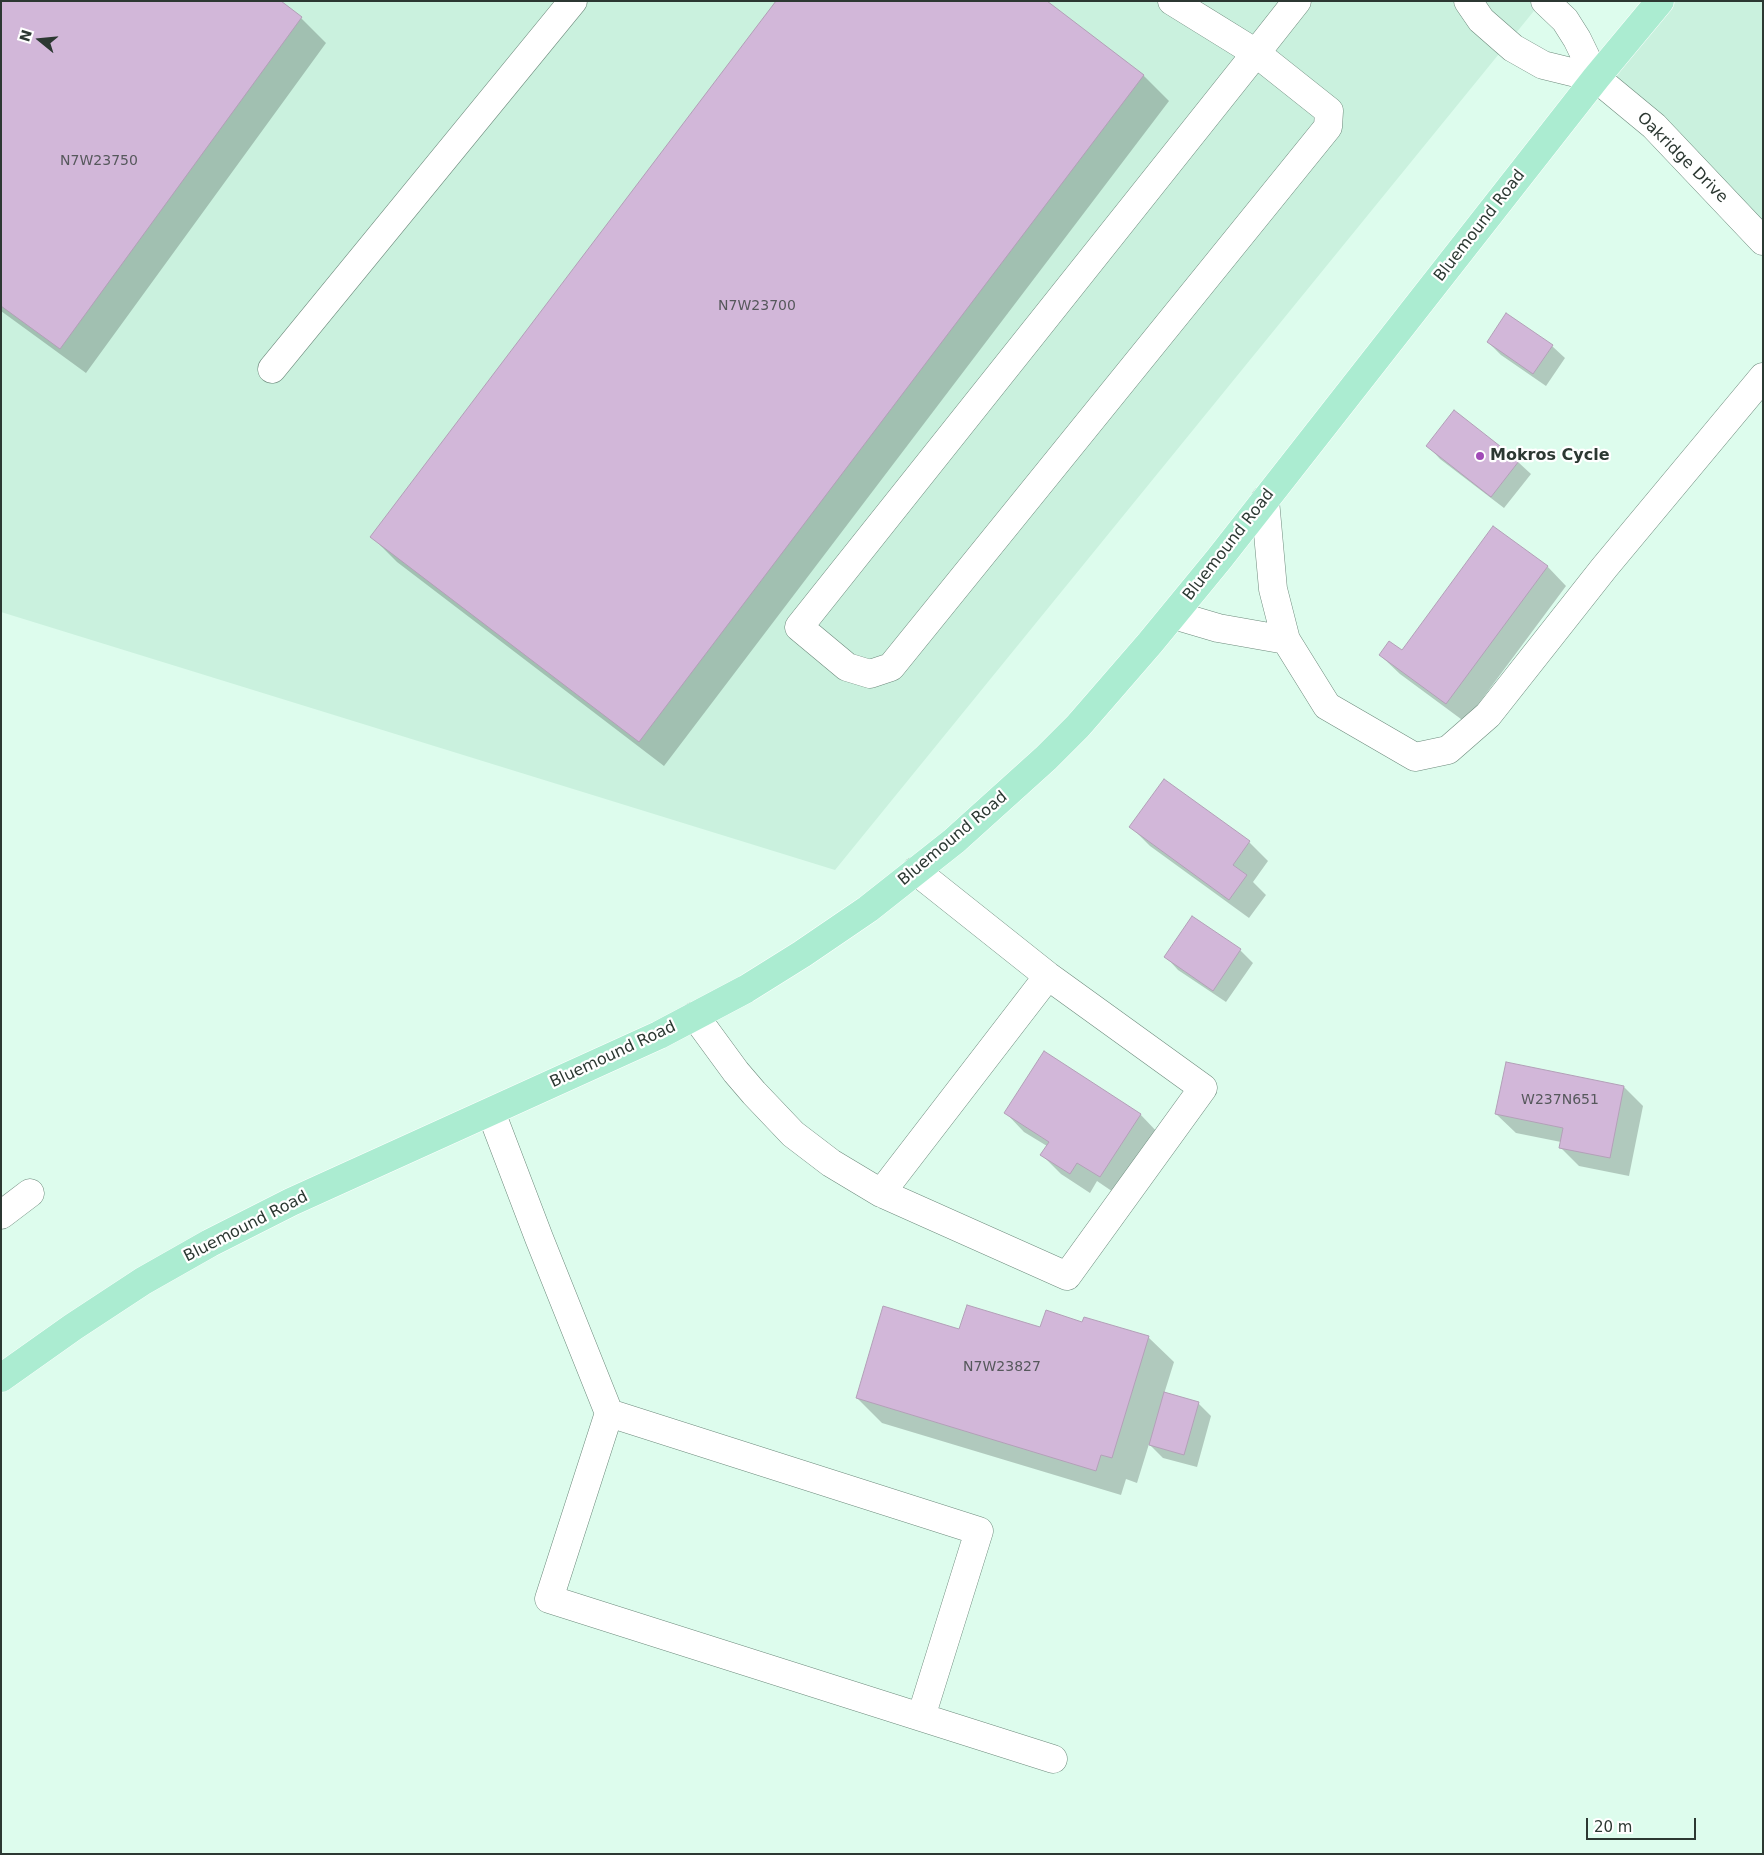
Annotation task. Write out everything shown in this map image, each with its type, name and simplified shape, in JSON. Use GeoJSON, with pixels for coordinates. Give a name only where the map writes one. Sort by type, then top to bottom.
{"type":"FeatureCollection","features":[{"type":"Feature","properties":{"kind":"main road","name":"Bluemound Road"},"geometry":{"type":"LineString","coordinates":[[1,1378],[73,1327],[136,1286],[210,1243],[292,1202],[491,1112],[695,1016],[746,988],[802,954],[868,909],[916,871],[993,807],[1046,758],[1109,690],[1174,615],[1596,78],[1660,1]]}},
{"type":"Feature","properties":{"kind":"street"},"geometry":{"type":"LineString","coordinates":[[272,369],[574,1]]}},
{"type":"Feature","properties":{"kind":"street"},"geometry":{"type":"LineString","coordinates":[[1172,1],[1256,52],[1329,111],[1328,127],[891,667],[870,674],[847,667],[799,627],[1256,52],[1297,1]]}},
{"type":"Feature","properties":{"kind":"street"},"geometry":{"type":"LineString","coordinates":[[1468,1],[1482,20],[1513,48],[1544,65],[1596,78]]}},
{"type":"Feature","properties":{"kind":"street"},"geometry":{"type":"LineString","coordinates":[[1545,1],[1565,20],[1577,39],[1596,78]]}},
{"type":"Feature","properties":{"kind":"street","name":"Oakridge Drive"},"geometry":{"type":"LineString","coordinates":[[1596,78],[1654,126],[1763,241]]}},
{"type":"Feature","properties":{"kind":"street"},"geometry":{"type":"LineString","coordinates":[[1265,500],[1273,589],[1286,640],[1327,706],[1415,756],[1448,750],[1488,715],[1604,568],[1763,378]]}},
{"type":"Feature","properties":{"kind":"street"},"geometry":{"type":"LineString","coordinates":[[1174,615],[1211,626],[1286,640]]}},
{"type":"Feature","properties":{"kind":"street"},"geometry":{"type":"LineString","coordinates":[[695,1016],[736,1072],[779,1120],[805,1144],[831,1163],[881,1193],[1067,1276],[1203,1088],[1048,976],[916,871]]}},
{"type":"Feature","properties":{"kind":"street"},"geometry":{"type":"LineString","coordinates":[[881,1193],[1048,976]]}},
{"type":"Feature","properties":{"kind":"street"},"geometry":{"type":"LineString","coordinates":[[491,1112],[542,1247],[609,1413],[549,1599],[1053,1759]]}},
{"type":"Feature","properties":{"kind":"street"},"geometry":{"type":"LineString","coordinates":[[1,1214],[30,1193]]}},
{"type":"Feature","properties":{"kind":"street"},"geometry":{"type":"LineString","coordinates":[[609,1413],[979,1531],[921,1717]]}},
{"type":"Feature","properties":{"kind":"shaded area"},"geometry":{"type":"Polygon","coordinates":[[[1,1],[1542,1],[835,870],[1,612],[1,1]]]}},
{"type":"Feature","properties":{"kind":"shaded area"},"geometry":{"type":"Polygon","coordinates":[[[1660,1],[1763,1],[1763,241],[1596,78],[1660,1]]]}},
{"type":"Feature","properties":{"kind":"building"},"geometry":{"type":"Polygon","coordinates":[[[1,1],[281,1],[302,17],[60,349],[1,306],[1,1]]]}},
{"type":"Feature","properties":{"kind":"building"},"geometry":{"type":"Polygon","coordinates":[[[776,1],[1047,1],[1144,75],[639,742],[370,537],[776,1]]]}},
{"type":"Feature","properties":{"kind":"building"},"geometry":{"type":"Polygon","coordinates":[[[1506,313],[1553,345],[1533,374],[1487,342],[1506,313]]]}},
{"type":"Feature","properties":{"kind":"building"},"geometry":{"type":"Polygon","coordinates":[[[1454,410],[1519,461],[1491,497],[1426,446],[1454,410]]]}},
{"type":"Feature","properties":{"kind":"building"},"geometry":{"type":"Polygon","coordinates":[[[1493,526],[1548,566],[1446,704],[1379,655],[1389,641],[1402,650],[1493,526]]]}},
{"type":"Feature","properties":{"kind":"building"},"geometry":{"type":"Polygon","coordinates":[[[1164,779],[1250,841],[1233,865],[1247,875],[1229,900],[1129,827],[1164,779]]]}},
{"type":"Feature","properties":{"kind":"building"},"geometry":{"type":"Polygon","coordinates":[[[1192,916],[1241,949],[1213,991],[1164,957],[1192,916]]]}},
{"type":"Feature","properties":{"kind":"building"},"geometry":{"type":"Polygon","coordinates":[[[1044,1051],[1141,1114],[1100,1177],[1077,1163],[1070,1174],[1040,1155],[1049,1142],[1004,1113],[1044,1051]]]}},
{"type":"Feature","properties":{"kind":"building"},"geometry":{"type":"Polygon","coordinates":[[[1506,1062],[1624,1086],[1610,1158],[1559,1148],[1563,1128],[1495,1114],[1506,1062]]]}},
{"type":"Feature","properties":{"kind":"building"},"geometry":{"type":"Polygon","coordinates":[[[967,1305],[1040,1327],[1046,1310],[1082,1322],[1084,1317],[1149,1336],[1112,1458],[1101,1455],[1096,1471],[856,1398],[883,1306],[959,1329],[967,1305]]]}},
{"type":"Feature","properties":{"kind":"building"},"geometry":{"type":"Polygon","coordinates":[[[1164,1392],[1199,1402],[1184,1455],[1149,1445],[1164,1392]]]}},
{"type":"Feature","properties":{"kind":"place","name":"Mokros Cycle"},"geometry":{"type":"Point","coordinates":[1480,456]}}]}
